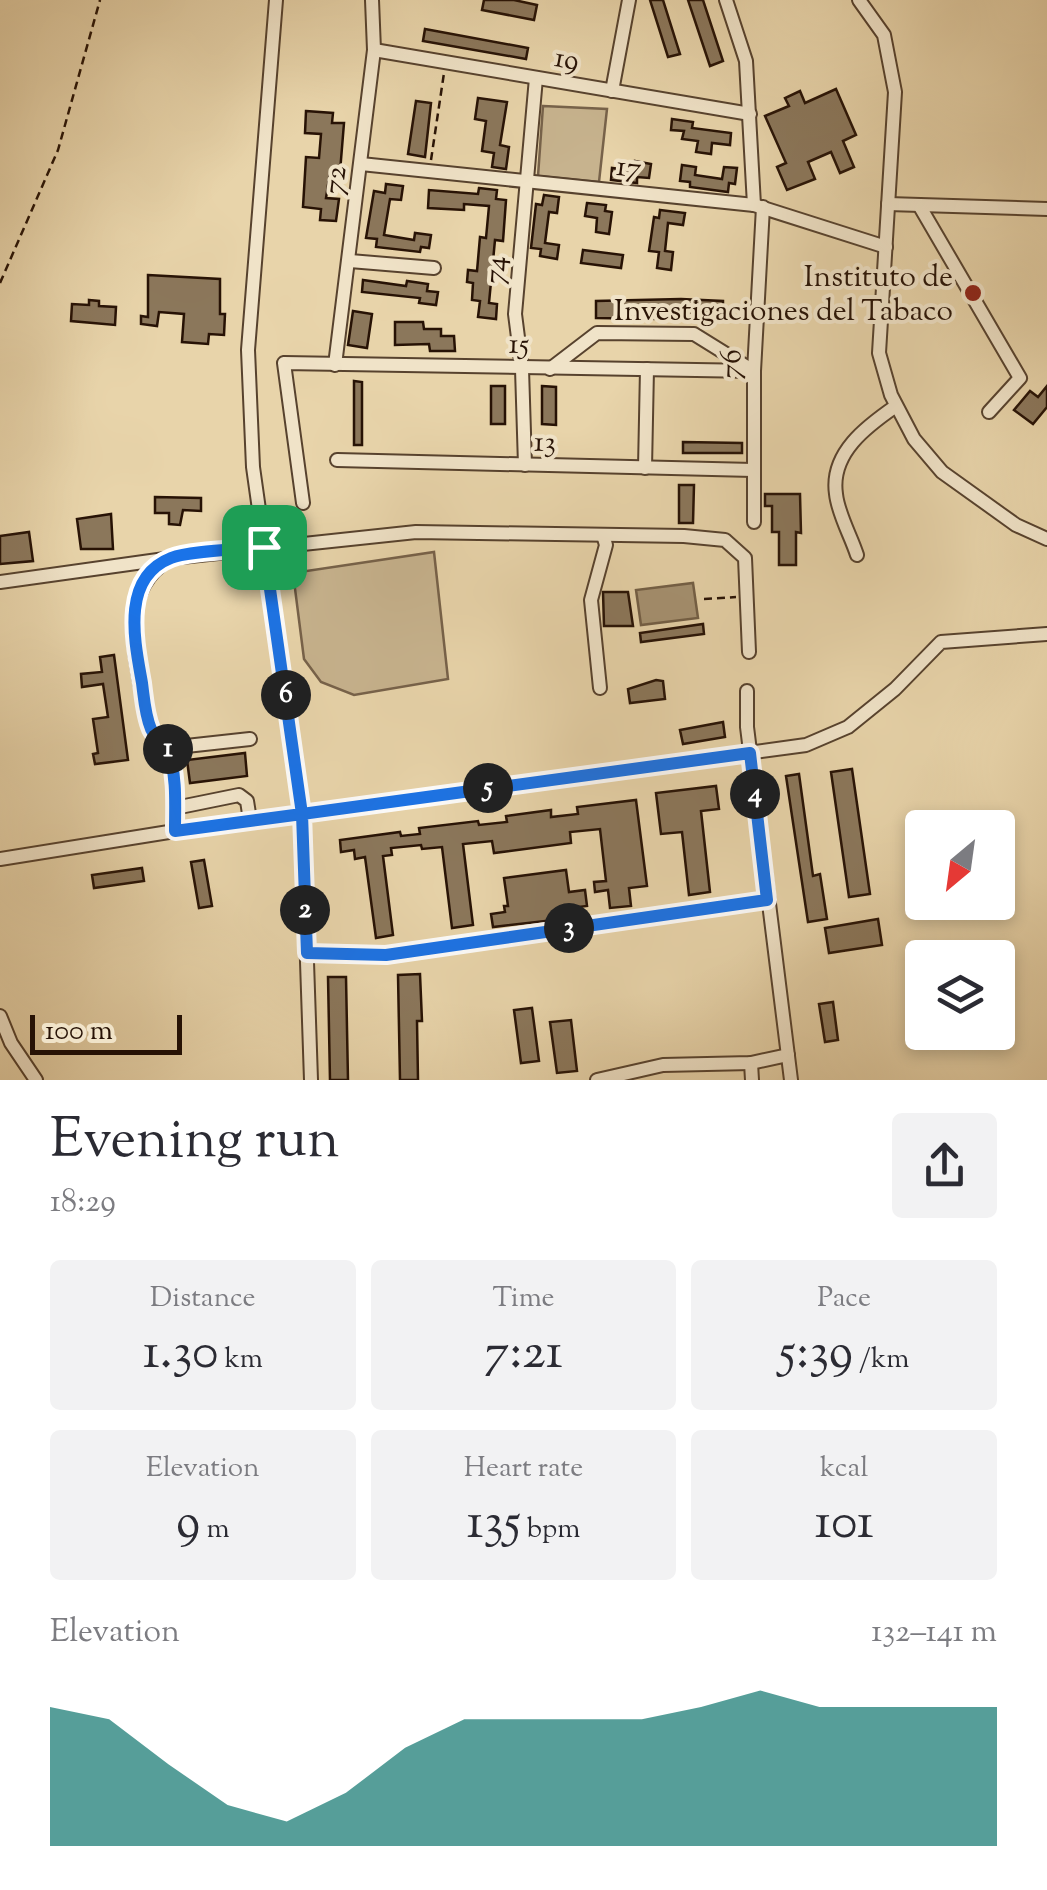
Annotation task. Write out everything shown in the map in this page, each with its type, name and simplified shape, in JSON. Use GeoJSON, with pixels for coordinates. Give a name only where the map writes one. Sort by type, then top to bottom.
{"type":"FeatureCollection","features":[{"type":"Feature","properties":{"kind":"street"},"geometry":{"type":"LineString","coordinates":[[276,0],[248,350],[254,467],[302,814],[311,1080]]}},
{"type":"Feature","properties":{"kind":"street","name":"72"},"geometry":{"type":"LineString","coordinates":[[334,364],[374,50],[372,0]]}},
{"type":"Feature","properties":{"kind":"street"},"geometry":{"type":"LineString","coordinates":[[612,91],[626,0]]}},
{"type":"Feature","properties":{"kind":"street","name":"76"},"geometry":{"type":"LineString","coordinates":[[726,0],[746,60],[758,206],[754,522]]}},
{"type":"Feature","properties":{"kind":"street"},"geometry":{"type":"LineString","coordinates":[[859,0],[884,35],[895,92],[879,352],[896,406],[914,440],[942,472],[991,509],[1047,539]]}},
{"type":"Feature","properties":{"kind":"street","name":"19"},"geometry":{"type":"LineString","coordinates":[[374,50],[750,114]]}},
{"type":"Feature","properties":{"kind":"street","name":"74"},"geometry":{"type":"LineString","coordinates":[[525,465],[522,369],[515,314],[536,78]]}},
{"type":"Feature","properties":{"kind":"street","name":"17"},"geometry":{"type":"LineString","coordinates":[[361,164],[758,206],[886,248]]}},
{"type":"Feature","properties":{"kind":"street"},"geometry":{"type":"LineString","coordinates":[[888,204],[1047,209]]}},
{"type":"Feature","properties":{"kind":"street"},"geometry":{"type":"LineString","coordinates":[[919,205],[1020,378],[989,412]]}},
{"type":"Feature","properties":{"kind":"street"},"geometry":{"type":"LineString","coordinates":[[350,260],[434,268]]}},
{"type":"Feature","properties":{"kind":"street"},"geometry":{"type":"LineString","coordinates":[[550,369],[597,333],[694,334],[754,371]]}},
{"type":"Feature","properties":{"kind":"street","name":"15"},"geometry":{"type":"LineString","coordinates":[[303,503],[284,364],[754,371]]}},
{"type":"Feature","properties":{"kind":"street"},"geometry":{"type":"LineString","coordinates":[[645,468],[647,369]]}},
{"type":"Feature","properties":{"kind":"street"},"geometry":{"type":"LineString","coordinates":[[858,555],[835,494],[838,465],[862,430],[896,406]]}},
{"type":"Feature","properties":{"kind":"street","name":"13"},"geometry":{"type":"LineString","coordinates":[[337,460],[752,470]]}},
{"type":"Feature","properties":{"kind":"street"},"geometry":{"type":"LineString","coordinates":[[0,582],[172,558],[416,532],[684,536],[725,540],[745,558],[748,652]]}},
{"type":"Feature","properties":{"kind":"street"},"geometry":{"type":"LineString","coordinates":[[600,688],[590,600],[606,549],[603,534]]}},
{"type":"Feature","properties":{"kind":"street"},"geometry":{"type":"LineString","coordinates":[[172,558],[157,567],[142,587],[134,606],[134,636],[148,719],[152,732],[168,748],[174,775],[175,831]]}},
{"type":"Feature","properties":{"kind":"street"},"geometry":{"type":"LineString","coordinates":[[0,859],[250,820],[806,744],[848,728],[895,689],[941,642],[1047,634]]}},
{"type":"Feature","properties":{"kind":"street"},"geometry":{"type":"LineString","coordinates":[[747,690],[750,753],[791,1080]]}},
{"type":"Feature","properties":{"kind":"street"},"geometry":{"type":"LineString","coordinates":[[168,748],[250,739]]}},
{"type":"Feature","properties":{"kind":"street"},"geometry":{"type":"LineString","coordinates":[[175,808],[239,795],[247,802],[250,820]]}},
{"type":"Feature","properties":{"kind":"street"},"geometry":{"type":"LineString","coordinates":[[307,953],[386,955],[767,900]]}},
{"type":"Feature","properties":{"kind":"street"},"geometry":{"type":"LineString","coordinates":[[0,1016],[11,1043],[36,1080]]}},
{"type":"Feature","properties":{"kind":"street"},"geometry":{"type":"LineString","coordinates":[[597,1080],[663,1065],[751,1063],[788,1055]]}},
{"type":"Feature","properties":{"kind":"street"},"geometry":{"type":"LineString","coordinates":[[751,1063],[752,1080]]}},
{"type":"Feature","properties":{"kind":"path"},"geometry":{"type":"LineString","coordinates":[[0,283],[58,150],[100,0]]}},
{"type":"Feature","properties":{"kind":"path"},"geometry":{"type":"LineString","coordinates":[[429,171],[445,62]]}},
{"type":"Feature","properties":{"kind":"path"},"geometry":{"type":"LineString","coordinates":[[704,599],[748,597]]}},
{"type":"Feature","properties":{"kind":"shaded area"},"geometry":{"type":"Polygon","coordinates":[[[543,106],[607,109],[599,182],[538,176],[543,106]]]}},
{"type":"Feature","properties":{"kind":"shaded area"},"geometry":{"type":"Polygon","coordinates":[[[434,552],[448,679],[354,695],[321,682],[304,659],[293,573],[434,552]]]}},
{"type":"Feature","properties":{"kind":"shaded area"},"geometry":{"type":"Polygon","coordinates":[[[693,583],[698,618],[641,625],[636,590],[693,583]]]}},
{"type":"Feature","properties":{"kind":"building"},"geometry":{"type":"Polygon","coordinates":[[[484,0],[537,5],[534,20],[482,10],[484,0]]]}},
{"type":"Feature","properties":{"kind":"building"},"geometry":{"type":"Polygon","coordinates":[[[650,0],[663,0],[680,54],[668,57],[650,0]]]}},
{"type":"Feature","properties":{"kind":"building"},"geometry":{"type":"Polygon","coordinates":[[[688,0],[703,0],[723,61],[710,66],[688,0]]]}},
{"type":"Feature","properties":{"kind":"building"},"geometry":{"type":"Polygon","coordinates":[[[425,29],[528,48],[526,59],[423,41],[425,29]]]}},
{"type":"Feature","properties":{"kind":"building"},"geometry":{"type":"Polygon","coordinates":[[[836,89],[856,135],[843,141],[854,167],[840,173],[831,152],[808,162],[815,179],[787,190],[777,167],[786,163],[765,116],[789,106],[785,98],[800,91],[805,103],[836,89]]]}},
{"type":"Feature","properties":{"kind":"building"},"geometry":{"type":"Polygon","coordinates":[[[478,98],[507,102],[500,145],[509,147],[506,169],[492,167],[494,153],[482,151],[486,121],[475,119],[478,98]]]}},
{"type":"Feature","properties":{"kind":"building"},"geometry":{"type":"Polygon","coordinates":[[[416,101],[431,103],[425,157],[408,154],[416,101]]]}},
{"type":"Feature","properties":{"kind":"building"},"geometry":{"type":"Polygon","coordinates":[[[306,111],[333,113],[332,123],[344,123],[340,172],[330,172],[326,198],[339,199],[336,221],[320,220],[321,209],[303,207],[306,157],[319,158],[321,134],[305,133],[306,111]]]}},
{"type":"Feature","properties":{"kind":"building"},"geometry":{"type":"Polygon","coordinates":[[[672,119],[693,122],[692,128],[731,133],[730,145],[712,143],[711,154],[696,152],[698,141],[682,139],[684,131],[671,130],[672,119]]]}},
{"type":"Feature","properties":{"kind":"building"},"geometry":{"type":"Polygon","coordinates":[[[635,161],[651,164],[649,178],[637,177],[637,183],[611,180],[612,168],[634,171],[635,161]]]}},
{"type":"Feature","properties":{"kind":"building"},"geometry":{"type":"Polygon","coordinates":[[[682,165],[696,167],[695,175],[722,179],[724,167],[737,168],[735,184],[729,183],[728,192],[690,187],[690,182],[680,181],[682,165]]]}},
{"type":"Feature","properties":{"kind":"building"},"geometry":{"type":"Polygon","coordinates":[[[386,184],[403,186],[401,200],[390,199],[384,235],[414,240],[415,233],[431,235],[429,248],[421,247],[420,252],[376,247],[377,239],[366,238],[374,191],[385,193],[386,184]]]}},
{"type":"Feature","properties":{"kind":"building"},"geometry":{"type":"Polygon","coordinates":[[[479,188],[497,190],[496,199],[506,200],[503,241],[495,240],[489,303],[497,304],[496,319],[478,317],[480,301],[472,300],[473,283],[467,282],[468,270],[477,271],[480,237],[486,238],[489,206],[464,204],[464,210],[428,208],[429,190],[478,194],[479,188]]]}},
{"type":"Feature","properties":{"kind":"building"},"geometry":{"type":"Polygon","coordinates":[[[544,195],[559,197],[557,213],[549,212],[545,243],[559,245],[557,259],[540,256],[541,249],[531,248],[536,204],[542,205],[544,195]]]}},
{"type":"Feature","properties":{"kind":"building"},"geometry":{"type":"Polygon","coordinates":[[[587,203],[606,205],[605,211],[612,212],[609,234],[596,232],[597,218],[585,216],[587,203]]]}},
{"type":"Feature","properties":{"kind":"building"},"geometry":{"type":"Polygon","coordinates":[[[660,210],[685,213],[683,225],[668,223],[665,251],[673,252],[671,270],[657,268],[659,252],[649,251],[654,217],[659,218],[660,210]]]}},
{"type":"Feature","properties":{"kind":"building"},"geometry":{"type":"Polygon","coordinates":[[[583,250],[623,255],[621,268],[581,263],[583,250]]]}},
{"type":"Feature","properties":{"kind":"building"},"geometry":{"type":"Polygon","coordinates":[[[148,275],[220,279],[224,335],[209,334],[208,344],[182,342],[184,314],[159,312],[157,326],[141,324],[141,316],[148,317],[148,275]]]}},
{"type":"Feature","properties":{"kind":"building"},"geometry":{"type":"Polygon","coordinates":[[[363,280],[406,286],[407,281],[428,284],[427,291],[438,292],[436,305],[419,303],[420,298],[362,292],[363,280]]]}},
{"type":"Feature","properties":{"kind":"building"},"geometry":{"type":"Polygon","coordinates":[[[89,300],[99,301],[99,306],[116,307],[115,325],[71,321],[72,304],[89,305],[89,300]]]}},
{"type":"Feature","properties":{"kind":"building"},"geometry":{"type":"Polygon","coordinates":[[[596,301],[723,301],[723,320],[596,318],[596,301]]]}},
{"type":"Feature","properties":{"kind":"building"},"geometry":{"type":"Polygon","coordinates":[[[353,311],[372,314],[367,348],[348,345],[353,311]]]}},
{"type":"Feature","properties":{"kind":"building"},"geometry":{"type":"Polygon","coordinates":[[[395,322],[423,322],[424,329],[441,329],[441,336],[454,336],[455,351],[430,351],[429,344],[395,345],[395,322]]]}},
{"type":"Feature","properties":{"kind":"building"},"geometry":{"type":"Polygon","coordinates":[[[354,381],[362,382],[362,445],[354,445],[354,381]]]}},
{"type":"Feature","properties":{"kind":"building"},"geometry":{"type":"Polygon","coordinates":[[[491,386],[505,386],[505,424],[491,424],[491,386]]]}},
{"type":"Feature","properties":{"kind":"building"},"geometry":{"type":"Polygon","coordinates":[[[542,386],[556,387],[556,425],[542,424],[542,386]]]}},
{"type":"Feature","properties":{"kind":"building"},"geometry":{"type":"Polygon","coordinates":[[[1047,386],[1047,407],[1033,424],[1014,410],[1030,391],[1038,397],[1047,386]]]}},
{"type":"Feature","properties":{"kind":"building"},"geometry":{"type":"Polygon","coordinates":[[[683,442],[742,443],[742,453],[683,453],[683,442]]]}},
{"type":"Feature","properties":{"kind":"building"},"geometry":{"type":"Polygon","coordinates":[[[679,485],[694,485],[693,523],[679,523],[679,485]]]}},
{"type":"Feature","properties":{"kind":"building"},"geometry":{"type":"Polygon","coordinates":[[[765,494],[800,494],[801,533],[796,532],[796,565],[779,565],[779,532],[772,532],[772,506],[765,506],[765,494]]]}},
{"type":"Feature","properties":{"kind":"building"},"geometry":{"type":"Polygon","coordinates":[[[155,497],[201,498],[201,511],[183,510],[180,525],[169,524],[169,513],[155,513],[155,497]]]}},
{"type":"Feature","properties":{"kind":"building"},"geometry":{"type":"Polygon","coordinates":[[[111,514],[113,549],[81,549],[77,519],[111,514]]]}},
{"type":"Feature","properties":{"kind":"building"},"geometry":{"type":"Polygon","coordinates":[[[29,532],[33,561],[0,564],[0,536],[29,532]]]}},
{"type":"Feature","properties":{"kind":"building"},"geometry":{"type":"Polygon","coordinates":[[[603,592],[628,592],[633,626],[604,626],[603,592]]]}},
{"type":"Feature","properties":{"kind":"building"},"geometry":{"type":"Polygon","coordinates":[[[703,624],[704,634],[641,642],[640,633],[703,624]]]}},
{"type":"Feature","properties":{"kind":"building"},"geometry":{"type":"Polygon","coordinates":[[[114,655],[128,760],[95,764],[93,754],[98,753],[93,719],[108,717],[103,684],[82,687],[81,674],[102,672],[100,657],[114,655]]]}},
{"type":"Feature","properties":{"kind":"building"},"geometry":{"type":"Polygon","coordinates":[[[663,681],[665,699],[630,703],[628,689],[663,681]]]}},
{"type":"Feature","properties":{"kind":"building"},"geometry":{"type":"Polygon","coordinates":[[[723,722],[725,737],[683,744],[680,730],[723,722]]]}},
{"type":"Feature","properties":{"kind":"building"},"geometry":{"type":"Polygon","coordinates":[[[245,753],[247,776],[190,783],[187,760],[245,753]]]}},
{"type":"Feature","properties":{"kind":"building"},"geometry":{"type":"Polygon","coordinates":[[[852,769],[870,894],[849,897],[831,772],[852,769]]]}},
{"type":"Feature","properties":{"kind":"building"},"geometry":{"type":"Polygon","coordinates":[[[799,774],[813,876],[820,874],[827,919],[808,922],[786,776],[799,774]]]}},
{"type":"Feature","properties":{"kind":"building"},"geometry":{"type":"Polygon","coordinates":[[[716,786],[719,809],[701,811],[710,892],[689,895],[682,832],[661,834],[656,793],[716,786]]]}},
{"type":"Feature","properties":{"kind":"building"},"geometry":{"type":"Polygon","coordinates":[[[636,800],[647,886],[629,888],[631,906],[610,908],[608,890],[595,892],[594,882],[606,881],[600,829],[570,832],[571,843],[494,853],[492,841],[463,844],[473,925],[452,928],[442,847],[391,848],[392,855],[383,856],[393,935],[376,938],[365,857],[355,859],[354,850],[341,852],[340,840],[400,832],[401,836],[420,834],[419,828],[478,821],[479,825],[507,822],[506,816],[551,810],[551,817],[578,814],[577,807],[636,800]]]}},
{"type":"Feature","properties":{"kind":"building"},"geometry":{"type":"Polygon","coordinates":[[[204,860],[212,906],[199,908],[191,862],[204,860]]]}},
{"type":"Feature","properties":{"kind":"building"},"geometry":{"type":"Polygon","coordinates":[[[142,868],[144,881],[94,888],[92,875],[142,868]]]}},
{"type":"Feature","properties":{"kind":"building"},"geometry":{"type":"Polygon","coordinates":[[[566,870],[569,892],[585,890],[587,906],[561,909],[563,919],[493,927],[491,914],[505,912],[504,906],[508,906],[504,878],[566,870]]]}},
{"type":"Feature","properties":{"kind":"building"},"geometry":{"type":"Polygon","coordinates":[[[878,919],[882,945],[829,953],[825,928],[878,919]]]}},
{"type":"Feature","properties":{"kind":"building"},"geometry":{"type":"Polygon","coordinates":[[[420,974],[418,1080],[400,1080],[398,975],[420,974]]]}},
{"type":"Feature","properties":{"kind":"building"},"geometry":{"type":"Polygon","coordinates":[[[328,977],[346,977],[348,1080],[330,1080],[328,977]]]}},
{"type":"Feature","properties":{"kind":"building"},"geometry":{"type":"Polygon","coordinates":[[[833,1002],[838,1040],[825,1042],[819,1004],[833,1002]]]}},
{"type":"Feature","properties":{"kind":"building"},"geometry":{"type":"Polygon","coordinates":[[[532,1008],[539,1061],[521,1063],[514,1010],[532,1008]]]}},
{"type":"Feature","properties":{"kind":"building"},"geometry":{"type":"Polygon","coordinates":[[[571,1020],[577,1071],[557,1073],[550,1022],[571,1020]]]}},
{"type":"Feature","properties":{"kind":"place","name":"Instituto de Investigaciones del Tabaco"},"geometry":{"type":"Point","coordinates":[973,293]}},
{"type":"Feature","properties":{"kind":"route"},"geometry":{"type":"LineString","coordinates":[[264,547],[172,558],[157,567],[134,606],[134,636],[148,719],[152,732],[168,748],[174,775],[175,831],[302,814],[307,953],[386,955],[767,900],[750,753],[302,814],[264,547]]}}]}
